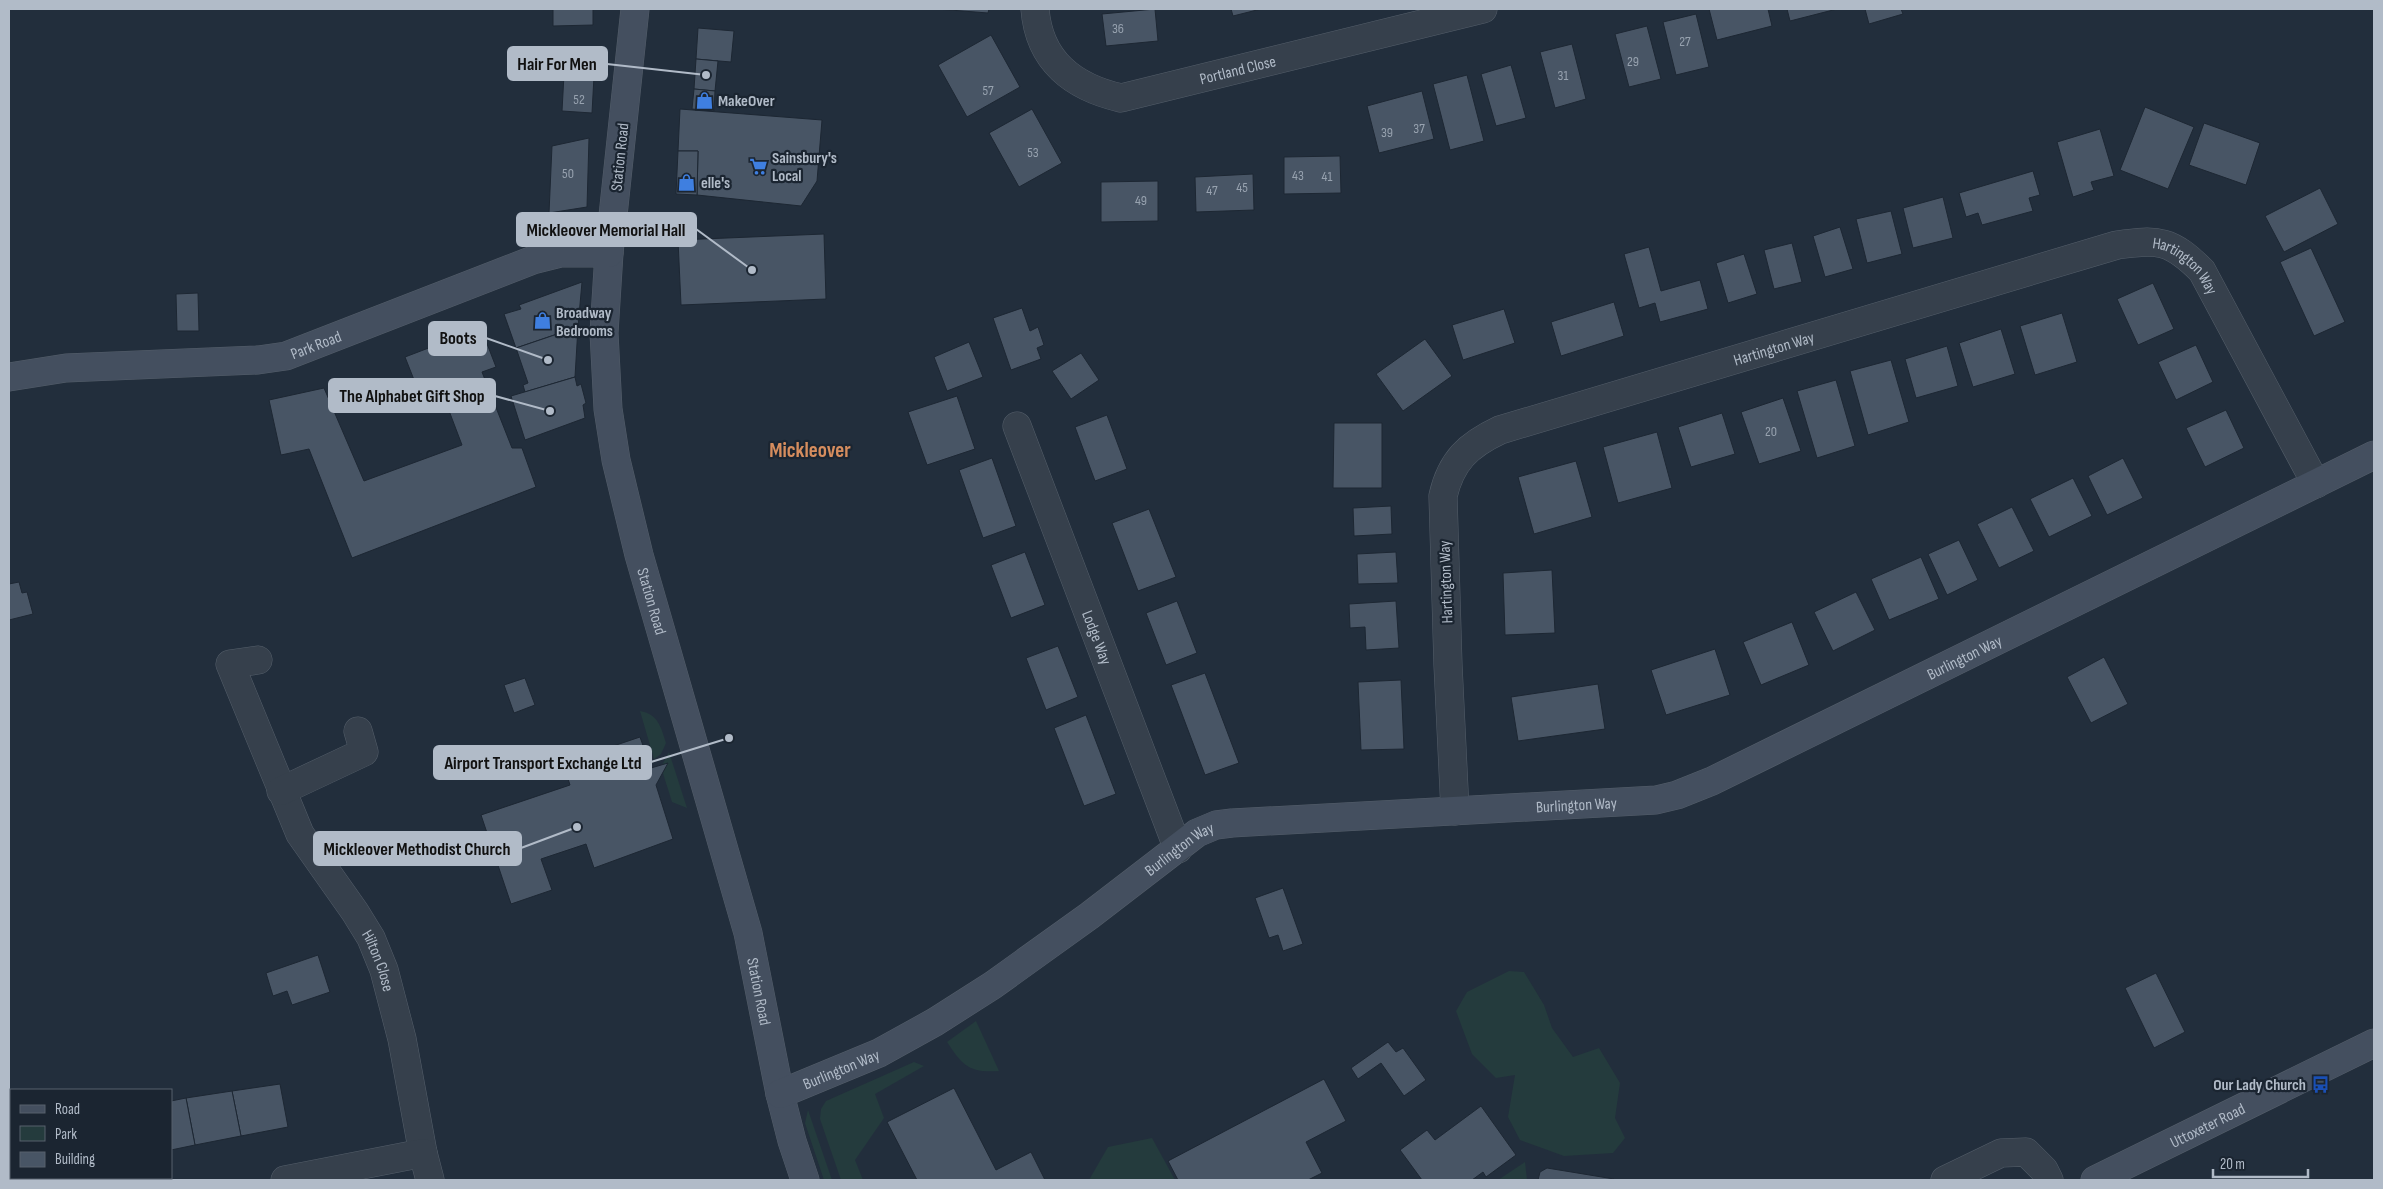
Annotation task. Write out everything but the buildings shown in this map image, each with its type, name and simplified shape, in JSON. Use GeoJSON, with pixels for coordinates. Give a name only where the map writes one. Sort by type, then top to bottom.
{"type":"FeatureCollection","features":[{"type":"Feature","properties":{"kind":"street","name":"Station Road"},"geometry":{"type":"LineString","coordinates":[[635,9],[609,253],[604,333],[605,371],[616,460],[639,554],[748,934],[780,1094],[792,1141],[806,1180]]}},
{"type":"Feature","properties":{"kind":"street","name":"Portland Close"},"geometry":{"type":"LineString","coordinates":[[1035,9],[1045,45],[1060,68],[1086,88],[1121,98],[1483,9]]}},
{"type":"Feature","properties":{"kind":"street","name":"Hartington Way"},"geometry":{"type":"LineString","coordinates":[[1455,811],[1446,626],[1443,496],[1451,472],[1468,448],[1500,430],[2117,245],[2161,242],[2189,258],[2202,271],[2316,484]]}},
{"type":"Feature","properties":{"kind":"street","name":"Park Road"},"geometry":{"type":"LineString","coordinates":[[9,377],[66,368],[258,360],[286,356],[533,260],[561,252],[609,253]]}},
{"type":"Feature","properties":{"kind":"street","name":"Lodge Way"},"geometry":{"type":"LineString","coordinates":[[1017,426],[1178,848]]}},
{"type":"Feature","properties":{"kind":"street","name":"Burlington Way"},"geometry":{"type":"LineString","coordinates":[[780,1094],[879,1053],[934,1022],[993,985],[1081,922],[1197,833],[1216,825],[1232,822],[1656,800],[1677,796],[1712,781],[2374,455]]}},
{"type":"Feature","properties":{"kind":"street","name":"Hilton Close"},"geometry":{"type":"LineString","coordinates":[[258,660],[230,664],[300,834],[355,912],[371,938],[384,970],[402,1038],[423,1153],[430,1180]]}},
{"type":"Feature","properties":{"kind":"street"},"geometry":{"type":"LineString","coordinates":[[281,791],[364,752],[358,731]]}},
{"type":"Feature","properties":{"kind":"street","name":"Uttoxeter Road"},"geometry":{"type":"LineString","coordinates":[[2095,1180],[2374,1043]]}},
{"type":"Feature","properties":{"kind":"street"},"geometry":{"type":"LineString","coordinates":[[1945,1180],[2000,1153],[2026,1152],[2044,1170],[2049,1180]]}},
{"type":"Feature","properties":{"kind":"street"},"geometry":{"type":"LineString","coordinates":[[285,1180],[423,1153]]}},
{"type":"Feature","properties":{"kind":"green space"},"geometry":{"type":"Polygon","coordinates":[[[640,711],[655,718],[666,743],[661,754],[654,759],[640,711]]]}},
{"type":"Feature","properties":{"kind":"green space"},"geometry":{"type":"Polygon","coordinates":[[[669,752],[687,808],[672,802],[661,767],[669,752]]]}},
{"type":"Feature","properties":{"kind":"green space"},"geometry":{"type":"Polygon","coordinates":[[[1509,971],[1524,972],[1544,1005],[1552,1028],[1573,1057],[1599,1048],[1620,1083],[1615,1118],[1625,1138],[1613,1153],[1564,1156],[1520,1140],[1508,1117],[1515,1075],[1496,1078],[1472,1054],[1456,1011],[1467,992],[1509,971]]]}},
{"type":"Feature","properties":{"kind":"green space"},"geometry":{"type":"Polygon","coordinates":[[[976,1021],[999,1071],[980,1071],[968,1066],[958,1057],[947,1042],[976,1021]]]}},
{"type":"Feature","properties":{"kind":"green space"},"geometry":{"type":"Polygon","coordinates":[[[914,1062],[924,1066],[875,1094],[884,1118],[855,1160],[863,1180],[841,1180],[820,1119],[821,1109],[826,1101],[914,1062]]]}},
{"type":"Feature","properties":{"kind":"green space"},"geometry":{"type":"Polygon","coordinates":[[[808,1110],[832,1180],[824,1180],[805,1123],[808,1110]]]}},
{"type":"Feature","properties":{"kind":"green space"},"geometry":{"type":"Polygon","coordinates":[[[1152,1138],[1175,1180],[1089,1180],[1108,1147],[1152,1138]]]}},
{"type":"Feature","properties":{"kind":"green space"},"geometry":{"type":"Polygon","coordinates":[[[1525,1162],[1527,1180],[1498,1180],[1525,1162]]]}},
{"type":"Feature","properties":{"kind":"place","name":"Hair For Men"},"geometry":{"type":"Point","coordinates":[706,75]}},
{"type":"Feature","properties":{"kind":"place","name":"MakeOver"},"geometry":{"type":"Point","coordinates":[704,100]}},
{"type":"Feature","properties":{"kind":"place","name":"Sainsbury's Local"},"geometry":{"type":"Point","coordinates":[758,166]}},
{"type":"Feature","properties":{"kind":"place","name":"elle's"},"geometry":{"type":"Point","coordinates":[687,182]}},
{"type":"Feature","properties":{"kind":"place","name":"Mickleover Memorial Hall"},"geometry":{"type":"Point","coordinates":[752,270]}},
{"type":"Feature","properties":{"kind":"place","name":"Broadway Bedrooms"},"geometry":{"type":"Point","coordinates":[542,321]}},
{"type":"Feature","properties":{"kind":"place","name":"Boots"},"geometry":{"type":"Point","coordinates":[548,360]}},
{"type":"Feature","properties":{"kind":"place","name":"The Alphabet Gift Shop"},"geometry":{"type":"Point","coordinates":[550,411]}},
{"type":"Feature","properties":{"kind":"place","name":"Airport Transport Exchange Ltd"},"geometry":{"type":"Point","coordinates":[729,738]}},
{"type":"Feature","properties":{"kind":"place","name":"Mickleover Methodist Church"},"geometry":{"type":"Point","coordinates":[577,827]}},
{"type":"Feature","properties":{"kind":"place","name":"Our Lady Church"},"geometry":{"type":"Point","coordinates":[2320,1084]}},
{"type":"Feature","properties":{"kind":"district","name":"Mickleover"},"geometry":{"type":"Point","coordinates":[810,450]}}]}
